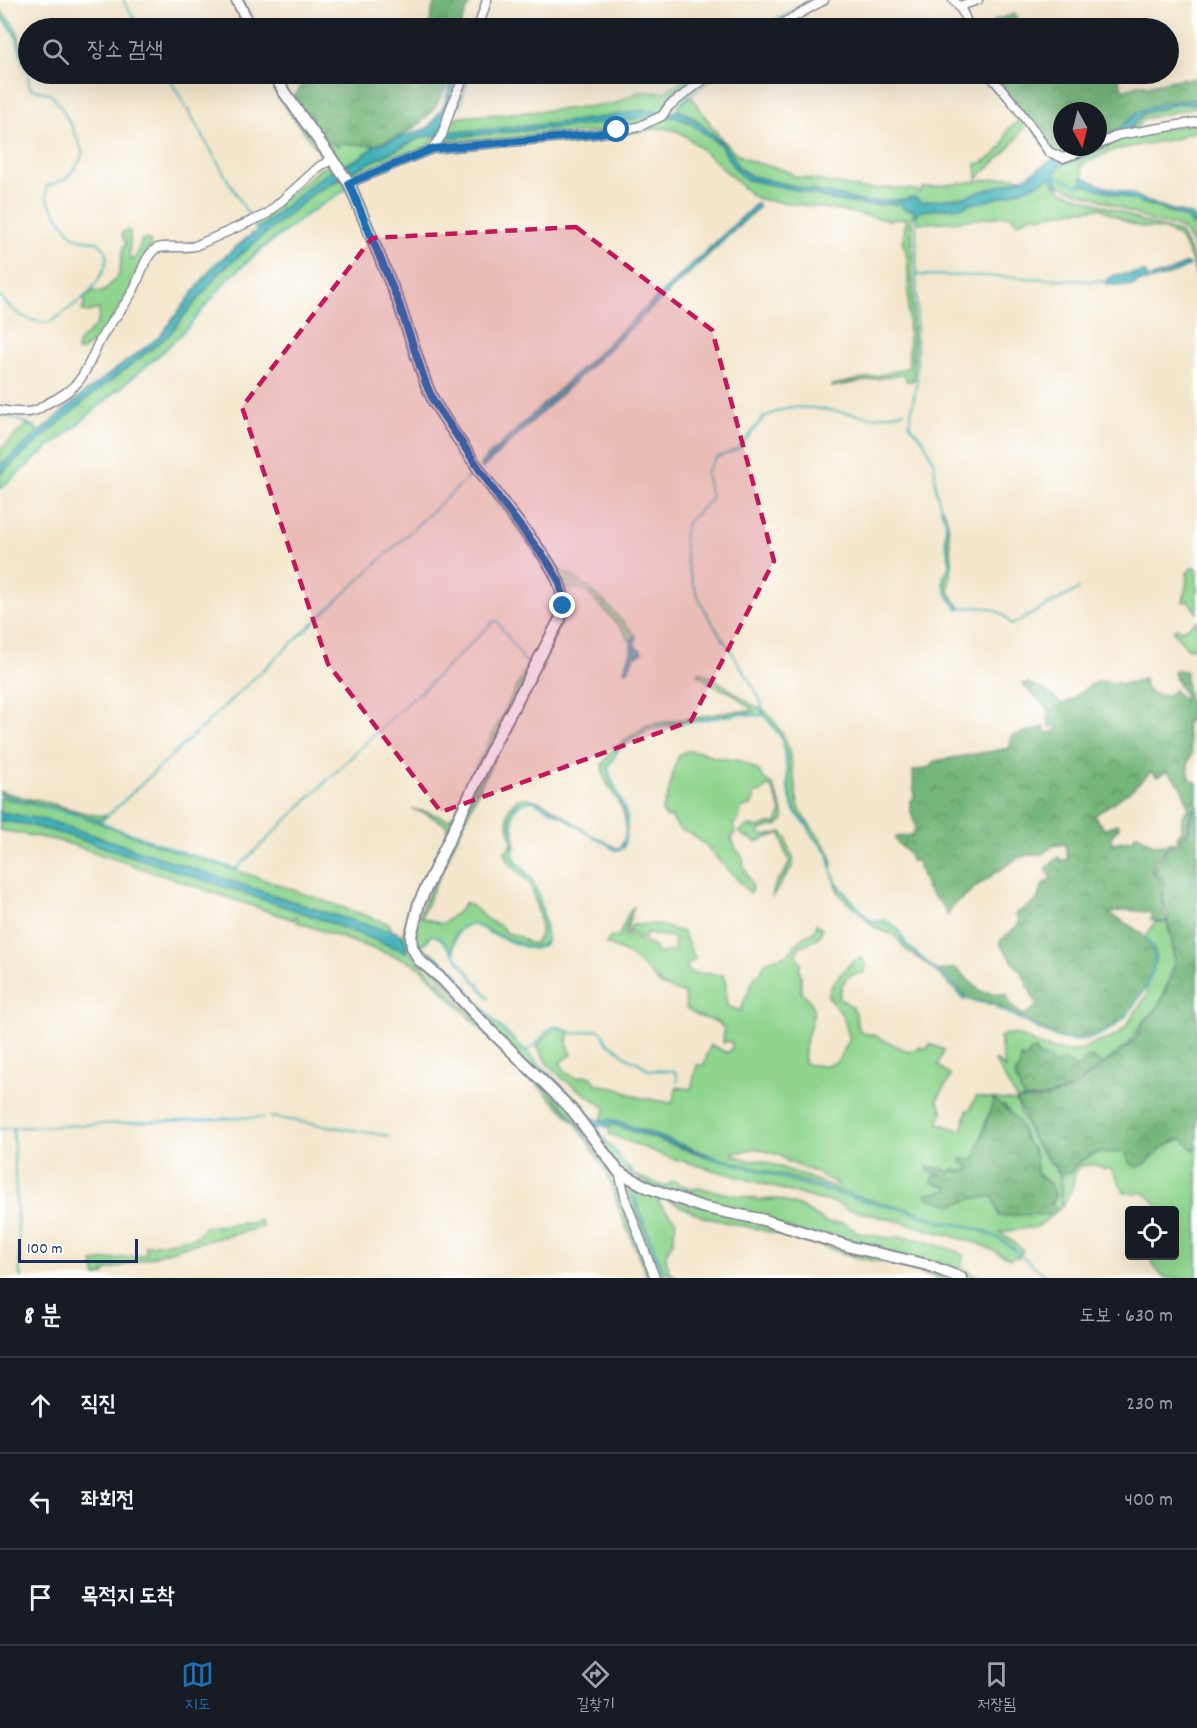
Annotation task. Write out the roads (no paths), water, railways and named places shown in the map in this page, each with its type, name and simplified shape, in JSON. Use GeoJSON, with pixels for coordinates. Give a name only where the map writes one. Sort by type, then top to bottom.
{"type":"FeatureCollection","features":[{"type":"Feature","properties":{"kind":"street"},"geometry":{"type":"LineString","coordinates":[[237,0],[246,18]]}},
{"type":"Feature","properties":{"kind":"street"},"geometry":{"type":"LineString","coordinates":[[481,18],[487,0]]}},
{"type":"Feature","properties":{"kind":"street"},"geometry":{"type":"LineString","coordinates":[[792,18],[824,0]]}},
{"type":"Feature","properties":{"kind":"street"},"geometry":{"type":"LineString","coordinates":[[965,18],[957,3],[978,0]]}},
{"type":"Feature","properties":{"kind":"street"},"geometry":{"type":"LineString","coordinates":[[280,84],[348,182],[398,301],[434,402],[503,504],[547,561],[559,581],[563,595],[560,619],[495,742],[419,903],[411,936],[412,946],[419,960],[443,980],[489,1029],[572,1110],[619,1172],[627,1204],[655,1278]]}},
{"type":"Feature","properties":{"kind":"street"},"geometry":{"type":"LineString","coordinates":[[432,149],[442,135],[461,84]]}},
{"type":"Feature","properties":{"kind":"street"},"geometry":{"type":"LineString","coordinates":[[348,182],[432,149],[595,134],[638,127],[662,116],[669,106],[698,84]]}},
{"type":"Feature","properties":{"kind":"street"},"geometry":{"type":"LineString","coordinates":[[997,84],[1049,152],[1053,154]]}},
{"type":"Feature","properties":{"kind":"street"},"geometry":{"type":"LineString","coordinates":[[1107,140],[1118,135],[1197,122]]}},
{"type":"Feature","properties":{"kind":"street"},"geometry":{"type":"LineString","coordinates":[[0,410],[39,409],[72,389],[86,372],[97,346],[128,300],[153,251],[158,248],[195,246],[267,214],[320,166],[333,159]]}},
{"type":"Feature","properties":{"kind":"street"},"geometry":{"type":"LineString","coordinates":[[619,1172],[649,1188],[702,1207],[764,1220],[851,1247],[928,1265],[961,1278]]}},
{"type":"Feature","properties":{"kind":"water"},"geometry":{"type":"Polygon","coordinates":[[[450,84],[454,84],[445,132],[558,123],[645,110],[667,113],[677,110],[693,118],[713,134],[730,152],[737,167],[751,176],[865,202],[903,200],[912,197],[921,202],[964,197],[1024,178],[1058,156],[1085,156],[1060,166],[1054,174],[1060,186],[1054,184],[1051,177],[994,199],[963,207],[921,211],[914,215],[914,210],[903,209],[902,204],[865,205],[747,180],[737,172],[716,141],[690,123],[676,117],[646,117],[588,125],[442,138],[435,135],[420,138],[349,173],[313,194],[221,271],[168,336],[87,399],[0,474],[0,466],[83,394],[160,336],[214,265],[329,171],[363,156],[376,145],[428,128],[444,105],[450,84]]]}},
{"type":"Feature","properties":{"kind":"water"},"geometry":{"type":"Polygon","coordinates":[[[1197,100],[1197,104],[1177,104],[1143,114],[1128,131],[1107,144],[1107,137],[1140,111],[1161,104],[1197,100]]]}},
{"type":"Feature","properties":{"kind":"water"},"geometry":{"type":"Polygon","coordinates":[[[1083,177],[1102,186],[1193,216],[1197,225],[1171,212],[1083,184],[1079,186],[1083,177]]]}},
{"type":"Feature","properties":{"kind":"water"},"geometry":{"type":"Polygon","coordinates":[[[757,203],[759,207],[482,469],[480,464],[757,203]]]}},
{"type":"Feature","properties":{"kind":"water"},"geometry":{"type":"Polygon","coordinates":[[[1185,263],[1189,266],[1175,273],[1139,282],[1132,286],[1106,285],[1107,279],[1115,275],[1145,272],[1148,278],[1174,270],[1185,263]]]}},
{"type":"Feature","properties":{"kind":"water"},"geometry":{"type":"Polygon","coordinates":[[[636,636],[635,647],[642,653],[634,657],[628,670],[625,671],[631,652],[631,641],[636,636]]]}},
{"type":"Feature","properties":{"kind":"water"},"geometry":{"type":"Polygon","coordinates":[[[0,812],[50,821],[327,913],[393,931],[404,938],[406,952],[307,914],[67,835],[0,820],[0,812]]]}},
{"type":"Feature","properties":{"kind":"water"},"geometry":{"type":"Polygon","coordinates":[[[586,1115],[598,1120],[614,1120],[712,1156],[706,1156],[612,1124],[610,1127],[599,1126],[598,1131],[586,1115]]]}},
{"type":"Feature","properties":{"kind":"waterway"},"geometry":{"type":"LineString","coordinates":[[123,0],[134,18]]}},
{"type":"Feature","properties":{"kind":"waterway"},"geometry":{"type":"LineString","coordinates":[[780,18],[813,0]]}},
{"type":"Feature","properties":{"kind":"waterway"},"geometry":{"type":"LineString","coordinates":[[0,16],[12,30],[18,43]]}},
{"type":"Feature","properties":{"kind":"waterway"},"geometry":{"type":"LineString","coordinates":[[0,297],[9,307],[27,318],[41,322],[51,321],[91,290],[100,277],[107,257],[100,244],[72,235],[48,200],[47,186],[67,177],[81,159],[82,151],[70,124],[54,98],[48,93],[31,89],[29,84]]}},
{"type":"Feature","properties":{"kind":"waterway"},"geometry":{"type":"LineString","coordinates":[[173,84],[251,217]]}},
{"type":"Feature","properties":{"kind":"waterway"},"geometry":{"type":"LineString","coordinates":[[454,107],[460,105],[467,84]]}},
{"type":"Feature","properties":{"kind":"waterway"},"geometry":{"type":"LineString","coordinates":[[674,93],[687,84]]}},
{"type":"Feature","properties":{"kind":"waterway"},"geometry":{"type":"LineString","coordinates":[[676,112],[688,96],[705,84]]}},
{"type":"Feature","properties":{"kind":"waterway"},"geometry":{"type":"LineString","coordinates":[[1054,175],[1077,185],[1082,182]]}},
{"type":"Feature","properties":{"kind":"waterway"},"geometry":{"type":"LineString","coordinates":[[0,489],[165,350],[188,327],[227,280],[261,250],[310,212],[347,189]]}},
{"type":"Feature","properties":{"kind":"waterway"},"geometry":{"type":"LineString","coordinates":[[916,214],[917,381],[909,424],[923,440],[934,462],[936,489],[946,521],[945,540],[950,566],[943,583],[948,597],[958,609],[981,607],[995,610],[1001,613],[1011,625],[1079,589]]}},
{"type":"Feature","properties":{"kind":"waterway"},"geometry":{"type":"LineString","coordinates":[[254,224],[256,230]]}},
{"type":"Feature","properties":{"kind":"waterway"},"geometry":{"type":"LineString","coordinates":[[916,275],[1108,282]]}},
{"type":"Feature","properties":{"kind":"waterway"},"geometry":{"type":"LineString","coordinates":[[904,412],[873,417],[814,408],[789,407],[764,417],[738,449],[716,458],[706,472],[711,499],[687,523],[685,529],[689,572],[696,592],[717,630],[752,684],[762,704],[763,714],[783,743],[788,791],[794,811],[828,853],[837,883],[870,921],[884,920],[895,926],[908,946],[966,998],[993,1005],[1038,1030],[1056,1037],[1075,1040],[1088,1039],[1120,1022],[1136,1003],[1153,972],[1155,958],[1146,938]]}},
{"type":"Feature","properties":{"kind":"waterway"},"geometry":{"type":"LineString","coordinates":[[5,415],[31,425],[40,432]]}},
{"type":"Feature","properties":{"kind":"waterway"},"geometry":{"type":"LineString","coordinates":[[0,795],[101,822],[475,471]]}},
{"type":"Feature","properties":{"kind":"waterway"},"geometry":{"type":"LineString","coordinates":[[102,823],[236,869],[494,621],[497,621],[526,663],[532,660]]}},
{"type":"Feature","properties":{"kind":"waterway"},"geometry":{"type":"LineString","coordinates":[[455,955],[454,945],[457,934],[464,926],[469,925],[475,925],[507,941],[534,949],[546,942],[544,921],[535,887],[531,878],[513,855],[515,843],[512,814],[518,806],[533,801],[615,850],[620,850],[624,847],[627,817],[608,767],[620,747],[650,729],[739,714],[761,716],[763,714]]}},
{"type":"Feature","properties":{"kind":"waterway"},"geometry":{"type":"LineString","coordinates":[[418,947],[425,944],[431,936],[437,936],[489,998]]}},
{"type":"Feature","properties":{"kind":"waterway"},"geometry":{"type":"LineString","coordinates":[[417,947],[432,953],[456,972],[470,993],[495,1022],[583,1106],[588,1116]]}},
{"type":"Feature","properties":{"kind":"waterway"},"geometry":{"type":"LineString","coordinates":[[526,1051],[554,1027],[577,1033],[601,1030],[607,1043],[627,1057],[648,1070],[674,1071],[677,1082]]}},
{"type":"Feature","properties":{"kind":"waterway"},"geometry":{"type":"LineString","coordinates":[[13,1128],[263,1117]]}},
{"type":"Feature","properties":{"kind":"waterway"},"geometry":{"type":"LineString","coordinates":[[271,1117],[389,1136]]}},
{"type":"Feature","properties":{"kind":"waterway"},"geometry":{"type":"LineString","coordinates":[[0,1129],[13,1128],[20,1275],[22,1278]]}},
{"type":"Feature","properties":{"kind":"waterway"},"geometry":{"type":"LineString","coordinates":[[596,1128],[634,1174]]}},
{"type":"Feature","properties":{"kind":"waterway"},"geometry":{"type":"LineString","coordinates":[[708,1156],[818,1188],[907,1209],[942,1222],[986,1232],[1001,1240],[1049,1278]]}},
{"type":"Feature","properties":{"kind":"waterway"},"geometry":{"type":"LineString","coordinates":[[633,1183],[636,1204],[662,1265],[665,1278]]}}]}
